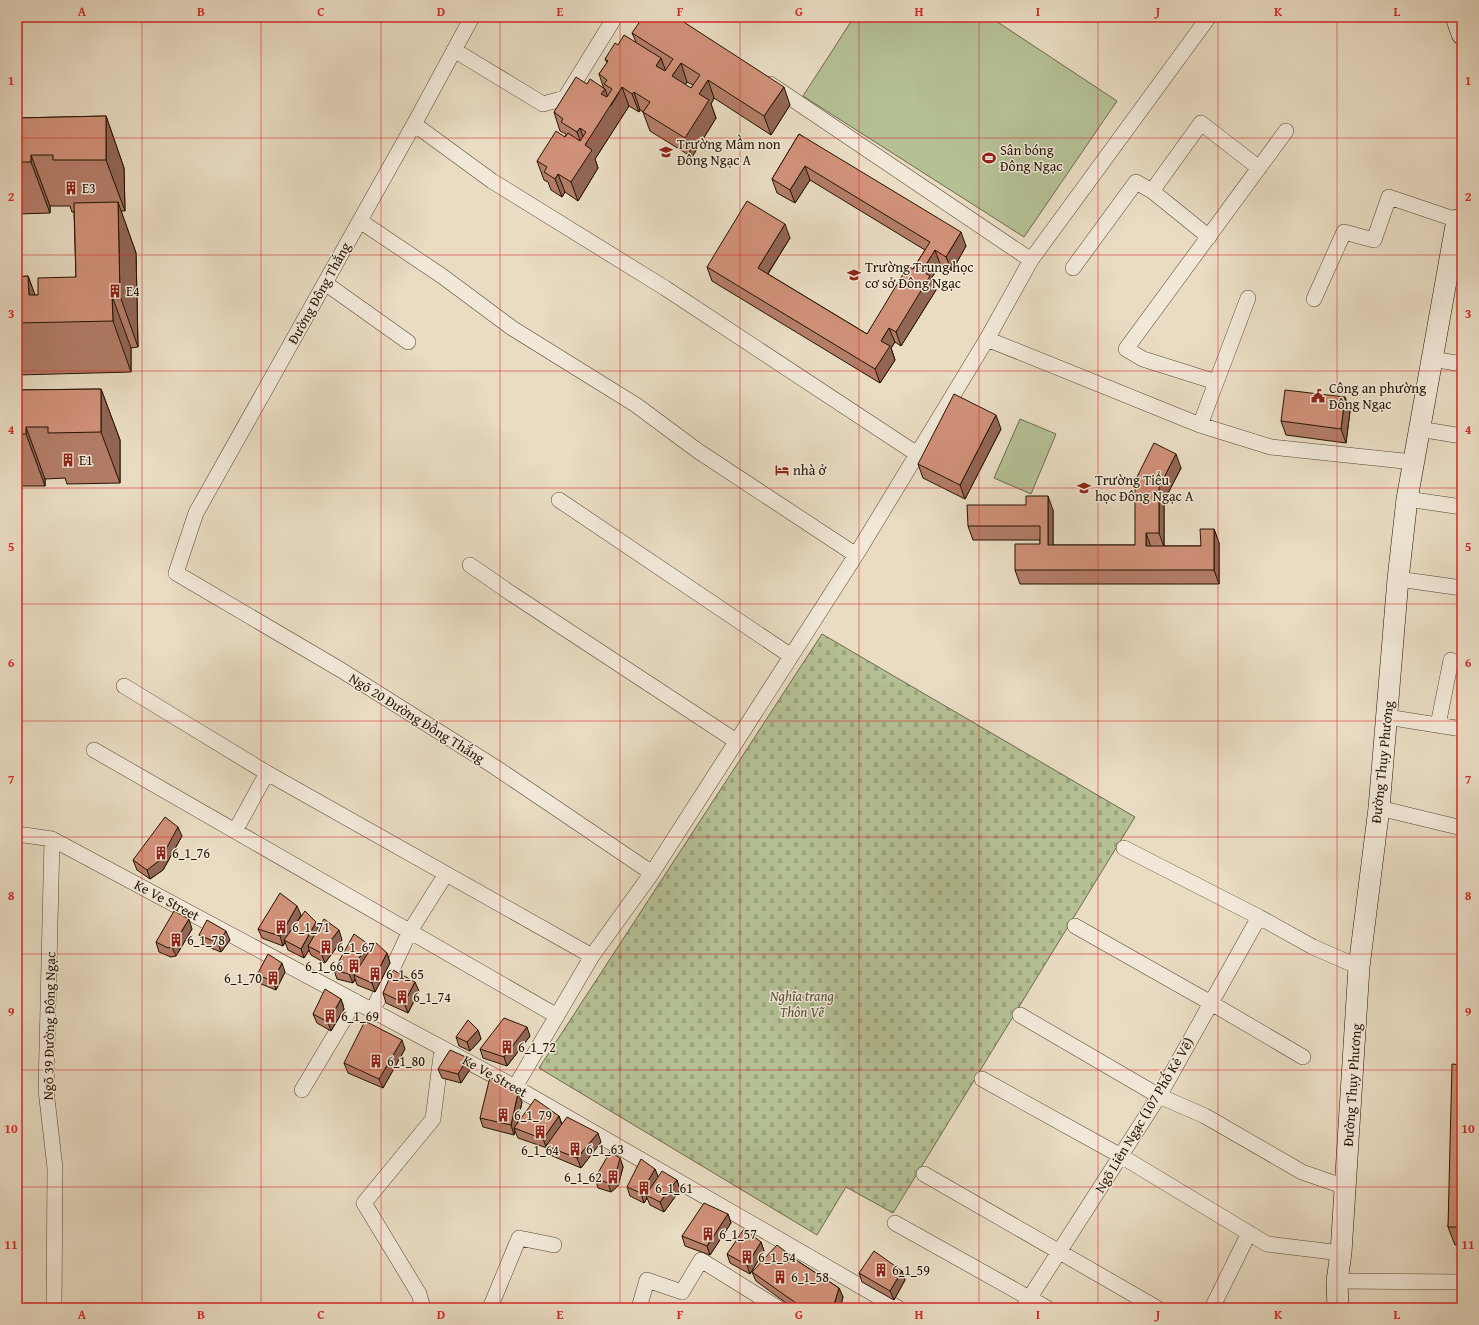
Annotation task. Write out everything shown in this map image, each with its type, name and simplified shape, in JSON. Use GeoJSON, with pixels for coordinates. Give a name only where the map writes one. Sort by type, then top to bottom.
{"type":"FeatureCollection","features":[{"type":"Feature","properties":{"kind":"main road"},"geometry":{"type":"LineString","coordinates":[[1456,17],[1462,34]]}},
{"type":"Feature","properties":{"kind":"main road","name":"Đường Thụy Phương"},"geometry":{"type":"LineString","coordinates":[[1338,1308],[1337,1281],[1341,1254],[1359,967],[1379,808],[1406,499],[1457,220]]}},
{"type":"Feature","properties":{"kind":"street","name":"Đường Đông Thắng"},"geometry":{"type":"LineString","coordinates":[[176,573],[196,513],[414,124],[472,17]]}},
{"type":"Feature","properties":{"kind":"street"},"geometry":{"type":"LineString","coordinates":[[454,50],[543,104],[565,98],[615,17]]}},
{"type":"Feature","properties":{"kind":"street"},"geometry":{"type":"LineString","coordinates":[[515,1087],[592,956],[652,873],[856,555],[987,339],[1031,260],[1208,18]]}},
{"type":"Feature","properties":{"kind":"street"},"geometry":{"type":"LineString","coordinates":[[761,77],[1031,260]]}},
{"type":"Feature","properties":{"kind":"street"},"geometry":{"type":"LineString","coordinates":[[1152,191],[1201,123],[1258,168]]}},
{"type":"Feature","properties":{"kind":"street"},"geometry":{"type":"LineString","coordinates":[[414,124],[492,181],[665,288],[917,454]]}},
{"type":"Feature","properties":{"kind":"street"},"geometry":{"type":"LineString","coordinates":[[1216,382],[1143,359],[1126,349],[1286,131]]}},
{"type":"Feature","properties":{"kind":"street"},"geometry":{"type":"LineString","coordinates":[[1073,268],[1136,182],[1152,191],[1209,237]]}},
{"type":"Feature","properties":{"kind":"street"},"geometry":{"type":"LineString","coordinates":[[1314,299],[1344,232],[1374,240],[1389,197],[1457,220]]}},
{"type":"Feature","properties":{"kind":"street"},"geometry":{"type":"LineString","coordinates":[[360,221],[442,276],[512,328],[636,406],[698,451],[856,555]]}},
{"type":"Feature","properties":{"kind":"street"},"geometry":{"type":"LineString","coordinates":[[325,283],[408,342]]}},
{"type":"Feature","properties":{"kind":"street"},"geometry":{"type":"LineString","coordinates":[[1200,425],[1248,298]]}},
{"type":"Feature","properties":{"kind":"street"},"geometry":{"type":"LineString","coordinates":[[987,339],[1200,425],[1271,447],[1413,462]]}},
{"type":"Feature","properties":{"kind":"street"},"geometry":{"type":"LineString","coordinates":[[1432,359],[1462,364]]}},
{"type":"Feature","properties":{"kind":"street"},"geometry":{"type":"LineString","coordinates":[[1419,429],[1462,436]]}},
{"type":"Feature","properties":{"kind":"street"},"geometry":{"type":"LineString","coordinates":[[1406,499],[1462,507]]}},
{"type":"Feature","properties":{"kind":"street"},"geometry":{"type":"LineString","coordinates":[[559,500],[791,656]]}},
{"type":"Feature","properties":{"kind":"street"},"geometry":{"type":"LineString","coordinates":[[470,565],[736,741]]}},
{"type":"Feature","properties":{"kind":"street","name":"Ngõ 20 Đường Đồng Thắng"},"geometry":{"type":"LineString","coordinates":[[176,573],[341,670],[495,767],[652,873]]}},
{"type":"Feature","properties":{"kind":"street"},"geometry":{"type":"LineString","coordinates":[[1398,579],[1462,588]]}},
{"type":"Feature","properties":{"kind":"street"},"geometry":{"type":"LineString","coordinates":[[1438,725],[1451,660]]}},
{"type":"Feature","properties":{"kind":"street"},"geometry":{"type":"LineString","coordinates":[[124,686],[267,773],[592,956]]}},
{"type":"Feature","properties":{"kind":"street"},"geometry":{"type":"LineString","coordinates":[[1387,716],[1462,729]]}},
{"type":"Feature","properties":{"kind":"street"},"geometry":{"type":"LineString","coordinates":[[94,750],[557,1016]]}},
{"type":"Feature","properties":{"kind":"street"},"geometry":{"type":"LineString","coordinates":[[235,831],[267,773]]}},
{"type":"Feature","properties":{"kind":"street"},"geometry":{"type":"LineString","coordinates":[[1379,808],[1462,828]]}},
{"type":"Feature","properties":{"kind":"street","name":"Ke Ve Street"},"geometry":{"type":"LineString","coordinates":[[17,834],[52,839],[373,1010],[515,1087],[898,1308]]}},
{"type":"Feature","properties":{"kind":"street","name":"Ngõ 39 Đường Đông Ngạc"},"geometry":{"type":"LineString","coordinates":[[52,839],[46,1090],[55,1168],[54,1308]]}},
{"type":"Feature","properties":{"kind":"street"},"geometry":{"type":"LineString","coordinates":[[1124,848],[1259,917],[1313,947],[1359,967]]}},
{"type":"Feature","properties":{"kind":"street"},"geometry":{"type":"LineString","coordinates":[[373,1010],[410,932],[446,874]]}},
{"type":"Feature","properties":{"kind":"street","name":"Ngõ Liên Ngạc (107 Phố Kẻ Vẽ)"},"geometry":{"type":"LineString","coordinates":[[1026,1303],[1159,1096],[1259,917]]}},
{"type":"Feature","properties":{"kind":"street"},"geometry":{"type":"LineString","coordinates":[[1075,926],[1303,1057]]}},
{"type":"Feature","properties":{"kind":"street"},"geometry":{"type":"LineString","coordinates":[[302,1090],[355,1001]]}},
{"type":"Feature","properties":{"kind":"street"},"geometry":{"type":"LineString","coordinates":[[1020,1015],[1159,1096],[1205,1116],[1302,1172],[1345,1187]]}},
{"type":"Feature","properties":{"kind":"street"},"geometry":{"type":"LineString","coordinates":[[423,1308],[419,1294],[364,1203],[433,1118],[442,1048]]}},
{"type":"Feature","properties":{"kind":"street"},"geometry":{"type":"LineString","coordinates":[[982,1078],[1121,1156],[1268,1244],[1341,1254]]}},
{"type":"Feature","properties":{"kind":"street"},"geometry":{"type":"LineString","coordinates":[[924,1174],[1157,1308]]}},
{"type":"Feature","properties":{"kind":"street"},"geometry":{"type":"LineString","coordinates":[[894,1223],[1026,1303],[1047,1308]]}},
{"type":"Feature","properties":{"kind":"street"},"geometry":{"type":"LineString","coordinates":[[1212,1308],[1249,1233]]}},
{"type":"Feature","properties":{"kind":"street"},"geometry":{"type":"LineString","coordinates":[[490,1308],[519,1238],[554,1245]]}},
{"type":"Feature","properties":{"kind":"street"},"geometry":{"type":"LineString","coordinates":[[639,1308],[647,1280],[682,1292],[701,1260],[778,1308]]}},
{"type":"Feature","properties":{"kind":"street"},"geometry":{"type":"LineString","coordinates":[[1337,1281],[1462,1282]]}},
{"type":"Feature","properties":{"kind":"green space","name":"Sân bóng Đông Ngạc"},"geometry":{"type":"Polygon","coordinates":[[[854,17],[990,17],[1117,101],[1024,237],[803,96],[854,17]]]}},
{"type":"Feature","properties":{"kind":"green space"},"geometry":{"type":"Polygon","coordinates":[[[1020,419],[1056,434],[1031,494],[994,478],[1020,419]]]}},
{"type":"Feature","properties":{"kind":"green space","name":"Nghĩa trang Thôn Vẽ"},"geometry":{"type":"Polygon","coordinates":[[[822,634],[1135,817],[893,1213],[846,1187],[817,1235],[539,1068],[822,634]]]}},
{"type":"Feature","properties":{"kind":"building"},"geometry":{"type":"Polygon","coordinates":[[[643,17],[676,17],[784,87],[764,116],[708,80],[699,94],[709,100],[685,138],[643,112],[650,102],[634,92],[632,94],[622,87],[585,145],[592,150],[571,182],[558,174],[555,179],[544,172],[547,167],[537,161],[556,131],[565,137],[568,133],[580,141],[586,132],[580,128],[577,132],[561,122],[563,119],[554,112],[576,77],[587,84],[590,79],[605,89],[601,94],[607,97],[612,89],[604,84],[607,80],[599,74],[608,61],[605,59],[615,43],[618,45],[624,35],[661,58],[656,66],[665,71],[673,59],[632,33],[643,17]],[[681,63],[672,76],[691,88],[700,75],[681,63]]]}},
{"type":"Feature","properties":{"kind":"building"},"geometry":{"type":"Polygon","coordinates":[[[106,116],[106,160],[53,160],[53,155],[31,155],[31,162],[17,162],[17,118],[106,116]]]}},
{"type":"Feature","properties":{"kind":"building"},"geometry":{"type":"Polygon","coordinates":[[[799,134],[961,232],[946,257],[935,250],[922,271],[930,276],[896,332],[889,328],[881,341],[890,346],[875,369],[707,267],[747,201],[785,224],[758,268],[867,334],[908,266],[913,269],[930,242],[805,166],[790,190],[772,179],[799,134]]]}},
{"type":"Feature","properties":{"kind":"building"},"geometry":{"type":"Polygon","coordinates":[[[118,202],[120,296],[112,296],[113,321],[17,323],[17,277],[28,276],[29,295],[38,295],[38,278],[76,277],[74,203],[118,202]]]}},
{"type":"Feature","properties":{"kind":"building"},"geometry":{"type":"Polygon","coordinates":[[[101,389],[101,432],[48,433],[48,427],[26,427],[26,434],[17,434],[17,390],[101,389]]]}},
{"type":"Feature","properties":{"kind":"building"},"geometry":{"type":"Polygon","coordinates":[[[1285,390],[1345,397],[1341,429],[1281,421],[1285,390]]]}},
{"type":"Feature","properties":{"kind":"building"},"geometry":{"type":"Polygon","coordinates":[[[954,394],[996,415],[960,485],[918,464],[954,394]]]}},
{"type":"Feature","properties":{"kind":"building"},"geometry":{"type":"Polygon","coordinates":[[[1154,443],[1176,454],[1159,487],[1159,533],[1146,533],[1146,546],[1201,546],[1200,529],[1214,529],[1214,570],[1015,570],[1015,544],[1040,544],[1040,526],[968,526],[967,505],[1026,505],[1026,496],[1048,496],[1048,545],[1135,545],[1135,481],[1154,443]]]}},
{"type":"Feature","properties":{"kind":"building"},"geometry":{"type":"Polygon","coordinates":[[[165,817],[178,827],[160,860],[147,870],[133,860],[165,817]]]}},
{"type":"Feature","properties":{"kind":"building"},"geometry":{"type":"Polygon","coordinates":[[[280,893],[297,906],[280,936],[258,929],[280,893]]]}},
{"type":"Feature","properties":{"kind":"building"},"geometry":{"type":"Polygon","coordinates":[[[174,911],[189,919],[172,947],[168,948],[156,942],[174,911]]]}},
{"type":"Feature","properties":{"kind":"building"},"geometry":{"type":"Polygon","coordinates":[[[305,911],[316,922],[301,949],[284,940],[305,911]]]}},
{"type":"Feature","properties":{"kind":"building"},"geometry":{"type":"Polygon","coordinates":[[[324,919],[339,930],[321,953],[308,946],[324,919]]]}},
{"type":"Feature","properties":{"kind":"building"},"geometry":{"type":"Polygon","coordinates":[[[207,920],[226,931],[218,943],[199,935],[207,920]]]}},
{"type":"Feature","properties":{"kind":"building"},"geometry":{"type":"Polygon","coordinates":[[[354,934],[368,944],[349,974],[334,970],[354,934]]]}},
{"type":"Feature","properties":{"kind":"building"},"geometry":{"type":"Polygon","coordinates":[[[375,942],[387,953],[372,983],[354,975],[375,942]]]}},
{"type":"Feature","properties":{"kind":"building"},"geometry":{"type":"Polygon","coordinates":[[[268,954],[282,963],[273,981],[257,975],[268,954]]]}},
{"type":"Feature","properties":{"kind":"building"},"geometry":{"type":"Polygon","coordinates":[[[393,970],[415,982],[404,1003],[383,993],[393,970]]]}},
{"type":"Feature","properties":{"kind":"building"},"geometry":{"type":"Polygon","coordinates":[[[325,989],[341,999],[328,1022],[313,1014],[325,989]]]}},
{"type":"Feature","properties":{"kind":"building"},"geometry":{"type":"Polygon","coordinates":[[[504,1018],[527,1027],[504,1057],[480,1049],[504,1018]]]}},
{"type":"Feature","properties":{"kind":"building"},"geometry":{"type":"Polygon","coordinates":[[[468,1020],[478,1030],[467,1042],[456,1037],[468,1020]]]}},
{"type":"Feature","properties":{"kind":"building","name":"6_1_80"},"geometry":{"type":"Polygon","coordinates":[[[365,1021],[402,1040],[379,1079],[344,1063],[365,1021]]]}},
{"type":"Feature","properties":{"kind":"building"},"geometry":{"type":"Polygon","coordinates":[[[450,1050],[468,1058],[458,1074],[438,1069],[450,1050]]]}},
{"type":"Feature","properties":{"kind":"building"},"geometry":{"type":"Polygon","coordinates":[[[1452,1064],[1462,1065],[1462,1227],[1448,1227],[1452,1064]]]}},
{"type":"Feature","properties":{"kind":"building","name":"6_1_79"},"geometry":{"type":"Polygon","coordinates":[[[490,1077],[518,1093],[511,1125],[480,1118],[490,1077]]]}},
{"type":"Feature","properties":{"kind":"building"},"geometry":{"type":"Polygon","coordinates":[[[535,1099],[559,1116],[543,1139],[514,1128],[535,1099]]]}},
{"type":"Feature","properties":{"kind":"building"},"geometry":{"type":"Polygon","coordinates":[[[567,1117],[598,1133],[577,1158],[546,1146],[567,1117]]]}},
{"type":"Feature","properties":{"kind":"building"},"geometry":{"type":"Polygon","coordinates":[[[610,1152],[620,1158],[615,1177],[608,1183],[595,1178],[610,1152]]]}},
{"type":"Feature","properties":{"kind":"building"},"geometry":{"type":"Polygon","coordinates":[[[641,1159],[655,1169],[641,1193],[627,1187],[641,1159]]]}},
{"type":"Feature","properties":{"kind":"building"},"geometry":{"type":"Polygon","coordinates":[[[662,1171],[677,1180],[660,1202],[646,1195],[662,1171]]]}},
{"type":"Feature","properties":{"kind":"building"},"geometry":{"type":"Polygon","coordinates":[[[704,1203],[728,1214],[707,1246],[682,1236],[704,1203]]]}},
{"type":"Feature","properties":{"kind":"building"},"geometry":{"type":"Polygon","coordinates":[[[744,1229],[761,1242],[747,1265],[727,1254],[744,1229]]]}},
{"type":"Feature","properties":{"kind":"building"},"geometry":{"type":"Polygon","coordinates":[[[777,1245],[799,1262],[839,1288],[833,1308],[803,1308],[752,1272],[777,1245]]]}},
{"type":"Feature","properties":{"kind":"building","name":"6_1_59"},"geometry":{"type":"Polygon","coordinates":[[[874,1251],[902,1271],[890,1291],[859,1273],[874,1251]]]}},
{"type":"Feature","properties":{"kind":"place","name":"Trường Mầm non Đông Ngạc A"},"geometry":{"type":"Point","coordinates":[666,152]}},
{"type":"Feature","properties":{"kind":"place","name":"Sân bóng Đông Ngạc"},"geometry":{"type":"Point","coordinates":[989,158]}},
{"type":"Feature","properties":{"kind":"place","name":"E3"},"geometry":{"type":"Point","coordinates":[71,188]}},
{"type":"Feature","properties":{"kind":"place","name":"Trường Trung học cơ sở Đông Ngạc"},"geometry":{"type":"Point","coordinates":[854,275]}},
{"type":"Feature","properties":{"kind":"place","name":"E4"},"geometry":{"type":"Point","coordinates":[115,291]}},
{"type":"Feature","properties":{"kind":"place","name":"Công an phường Đông Ngạc"},"geometry":{"type":"Point","coordinates":[1318,396]}},
{"type":"Feature","properties":{"kind":"place","name":"E1"},"geometry":{"type":"Point","coordinates":[68,460]}},
{"type":"Feature","properties":{"kind":"place","name":"nhà ở"},"geometry":{"type":"Point","coordinates":[782,470]}},
{"type":"Feature","properties":{"kind":"place","name":"Trường Tiểu học Đông Ngạc A"},"geometry":{"type":"Point","coordinates":[1084,488]}},
{"type":"Feature","properties":{"kind":"place","name":"6_1_76"},"geometry":{"type":"Point","coordinates":[161,853]}},
{"type":"Feature","properties":{"kind":"place","name":"6_1_71"},"geometry":{"type":"Point","coordinates":[281,927]}},
{"type":"Feature","properties":{"kind":"place","name":"6_1_78"},"geometry":{"type":"Point","coordinates":[176,940]}},
{"type":"Feature","properties":{"kind":"place","name":"6_1_67"},"geometry":{"type":"Point","coordinates":[326,947]}},
{"type":"Feature","properties":{"kind":"place","name":"6_1_66"},"geometry":{"type":"Point","coordinates":[354,966]}},
{"type":"Feature","properties":{"kind":"place","name":"6_1_65"},"geometry":{"type":"Point","coordinates":[375,974]}},
{"type":"Feature","properties":{"kind":"place","name":"6_1_70"},"geometry":{"type":"Point","coordinates":[273,978]}},
{"type":"Feature","properties":{"kind":"place","name":"6_1_74"},"geometry":{"type":"Point","coordinates":[402,997]}},
{"type":"Feature","properties":{"kind":"place","name":"6_1_69"},"geometry":{"type":"Point","coordinates":[330,1016]}},
{"type":"Feature","properties":{"kind":"place","name":"6_1_72"},"geometry":{"type":"Point","coordinates":[507,1047]}},
{"type":"Feature","properties":{"kind":"place","name":"6_1_80"},"geometry":{"type":"Point","coordinates":[376,1061]}},
{"type":"Feature","properties":{"kind":"place","name":"6_1_79"},"geometry":{"type":"Point","coordinates":[503,1115]}},
{"type":"Feature","properties":{"kind":"place","name":"6_1_64"},"geometry":{"type":"Point","coordinates":[540,1132]}},
{"type":"Feature","properties":{"kind":"place","name":"6_1_63"},"geometry":{"type":"Point","coordinates":[575,1149]}},
{"type":"Feature","properties":{"kind":"place","name":"6_1_62"},"geometry":{"type":"Point","coordinates":[613,1177]}},
{"type":"Feature","properties":{"kind":"place","name":"6_1_61"},"geometry":{"type":"Point","coordinates":[644,1188]}},
{"type":"Feature","properties":{"kind":"place","name":"6_1_57"},"geometry":{"type":"Point","coordinates":[708,1234]}},
{"type":"Feature","properties":{"kind":"place","name":"6_1_54"},"geometry":{"type":"Point","coordinates":[747,1257]}},
{"type":"Feature","properties":{"kind":"place","name":"6_1_59"},"geometry":{"type":"Point","coordinates":[881,1270]}},
{"type":"Feature","properties":{"kind":"place","name":"6_1_58"},"geometry":{"type":"Point","coordinates":[780,1277]}}]}
